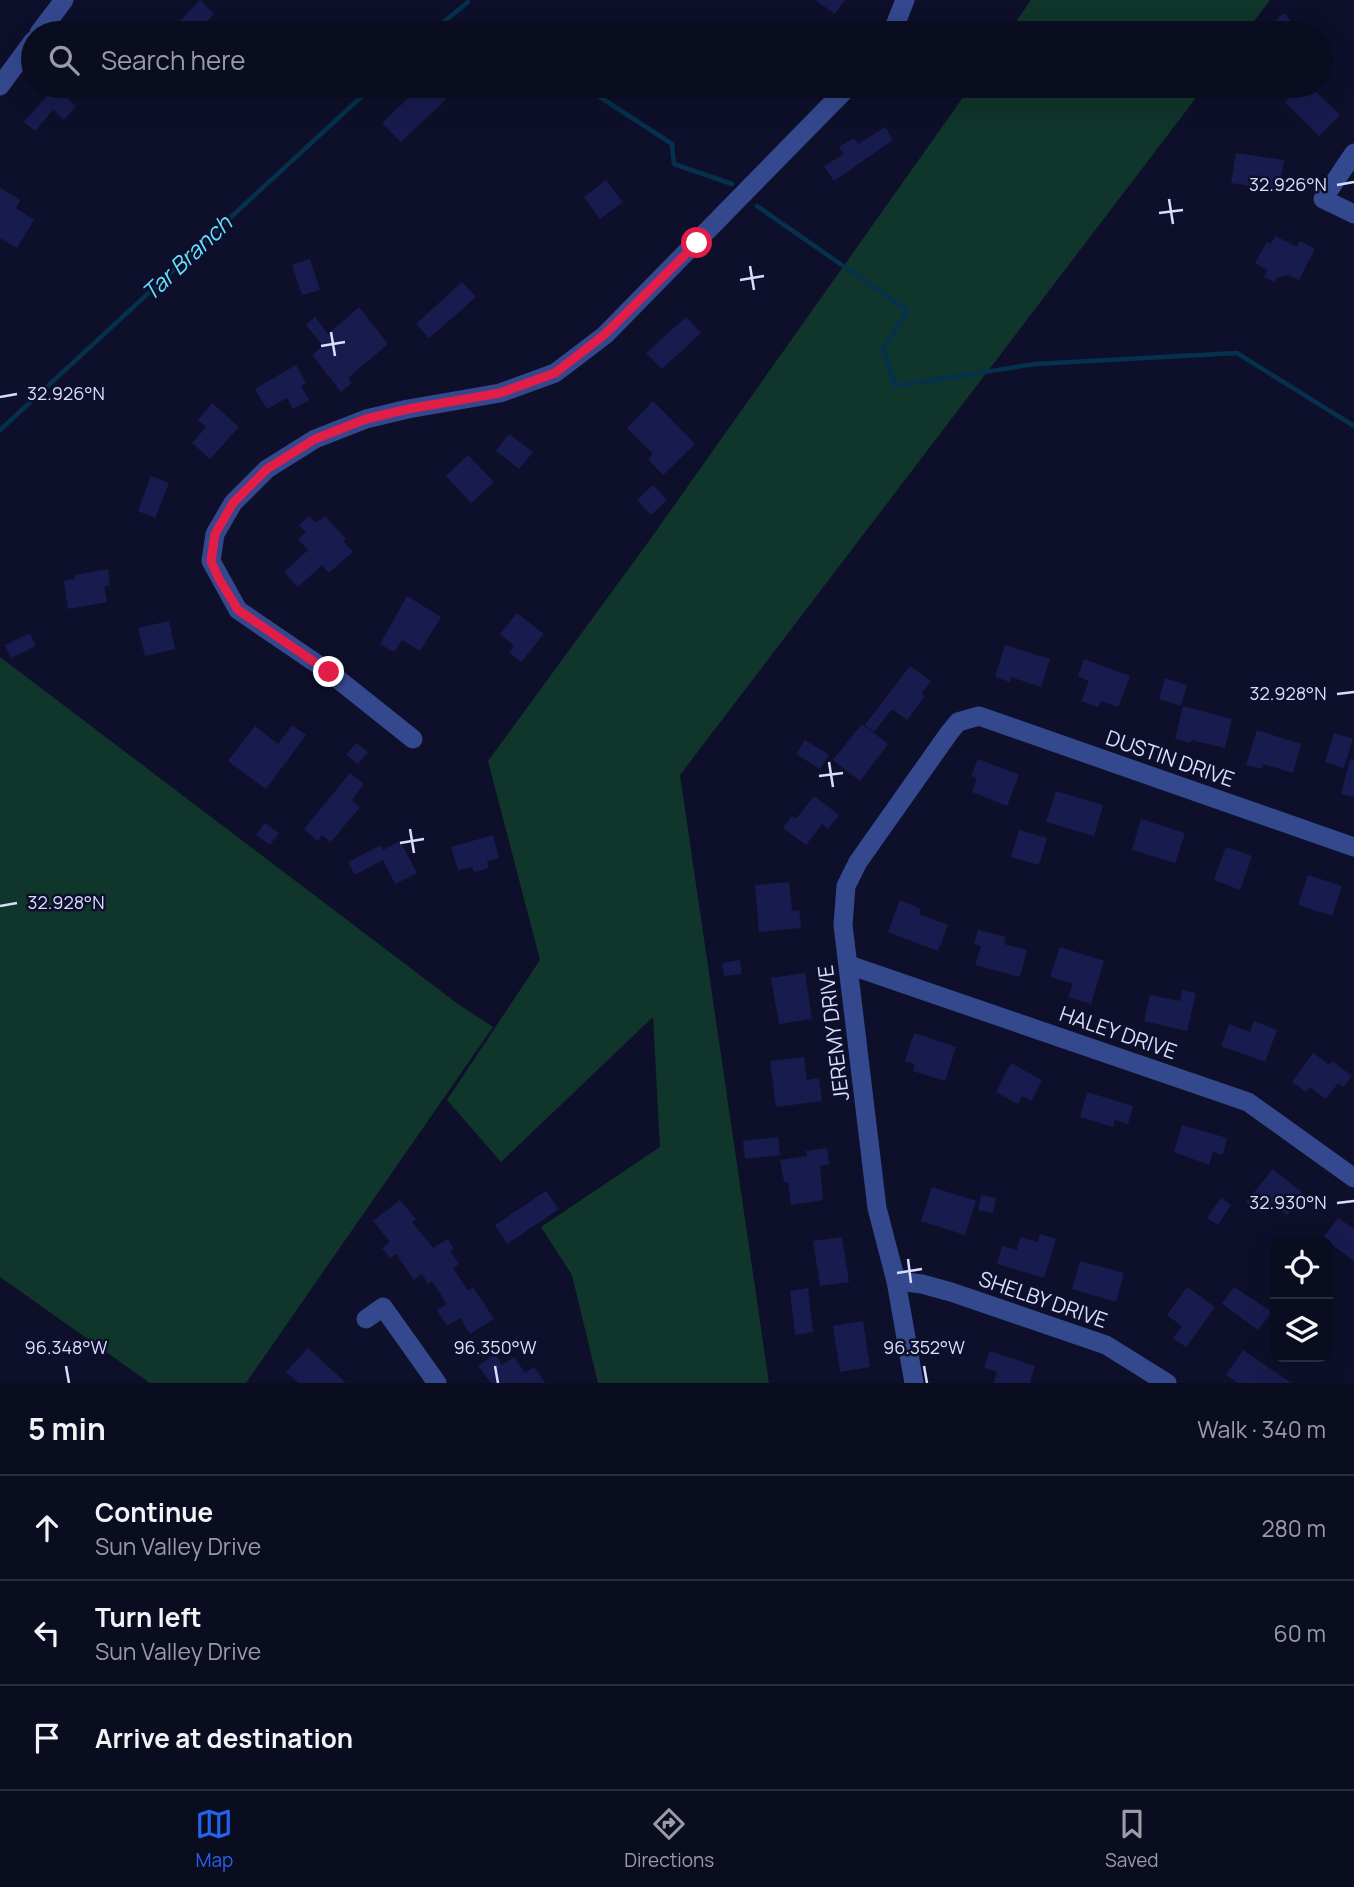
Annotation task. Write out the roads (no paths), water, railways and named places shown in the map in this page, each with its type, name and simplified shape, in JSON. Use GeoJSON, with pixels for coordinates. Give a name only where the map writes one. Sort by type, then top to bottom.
{"type":"FeatureCollection","features":[{"type":"Feature","properties":{"kind":"street"},"geometry":{"type":"LineString","coordinates":[[48,21],[64,0]]}},
{"type":"Feature","properties":{"kind":"street"},"geometry":{"type":"LineString","coordinates":[[897,21],[905,0]]}},
{"type":"Feature","properties":{"kind":"street"},"geometry":{"type":"LineString","coordinates":[[0,86],[21,57]]}},
{"type":"Feature","properties":{"kind":"street"},"geometry":{"type":"LineString","coordinates":[[413,739],[329,672],[238,610],[211,561],[215,534],[233,503],[267,469],[315,439],[366,419],[500,393],[555,373],[614,326],[837,98]]}},
{"type":"Feature","properties":{"kind":"street"},"geometry":{"type":"LineString","coordinates":[[1354,153],[1323,199],[1354,214]]}},
{"type":"Feature","properties":{"kind":"street","name":"DUSTIN DRIVE"},"geometry":{"type":"LineString","coordinates":[[971,717],[979,716],[1354,847]]}},
{"type":"Feature","properties":{"kind":"street","name":"JEREMY DRIVE"},"geometry":{"type":"LineString","coordinates":[[914,1383],[896,1281],[877,1208],[844,925],[846,886],[873,839],[933,753],[958,722],[971,717]]}},
{"type":"Feature","properties":{"kind":"street","name":"HALEY DRIVE"},"geometry":{"type":"LineString","coordinates":[[849,965],[1248,1102],[1354,1178]]}},
{"type":"Feature","properties":{"kind":"street","name":"SHELBY DRIVE"},"geometry":{"type":"LineString","coordinates":[[896,1281],[922,1284],[951,1292],[1106,1345],[1167,1383]]}},
{"type":"Feature","properties":{"kind":"street"},"geometry":{"type":"LineString","coordinates":[[366,1319],[383,1307],[437,1383]]}},
{"type":"Feature","properties":{"kind":"waterway","name":"Tar Branch"},"geometry":{"type":"LineString","coordinates":[[445,21],[468,2]]}},
{"type":"Feature","properties":{"kind":"waterway","name":"Tar Branch"},"geometry":{"type":"LineString","coordinates":[[0,430],[360,98]]}},
{"type":"Feature","properties":{"kind":"waterway"},"geometry":{"type":"LineString","coordinates":[[602,98],[672,144],[674,164],[732,184]]}},
{"type":"Feature","properties":{"kind":"waterway"},"geometry":{"type":"LineString","coordinates":[[757,206],[908,311],[883,348],[895,386],[1035,364],[1237,353],[1354,426]]}}]}
